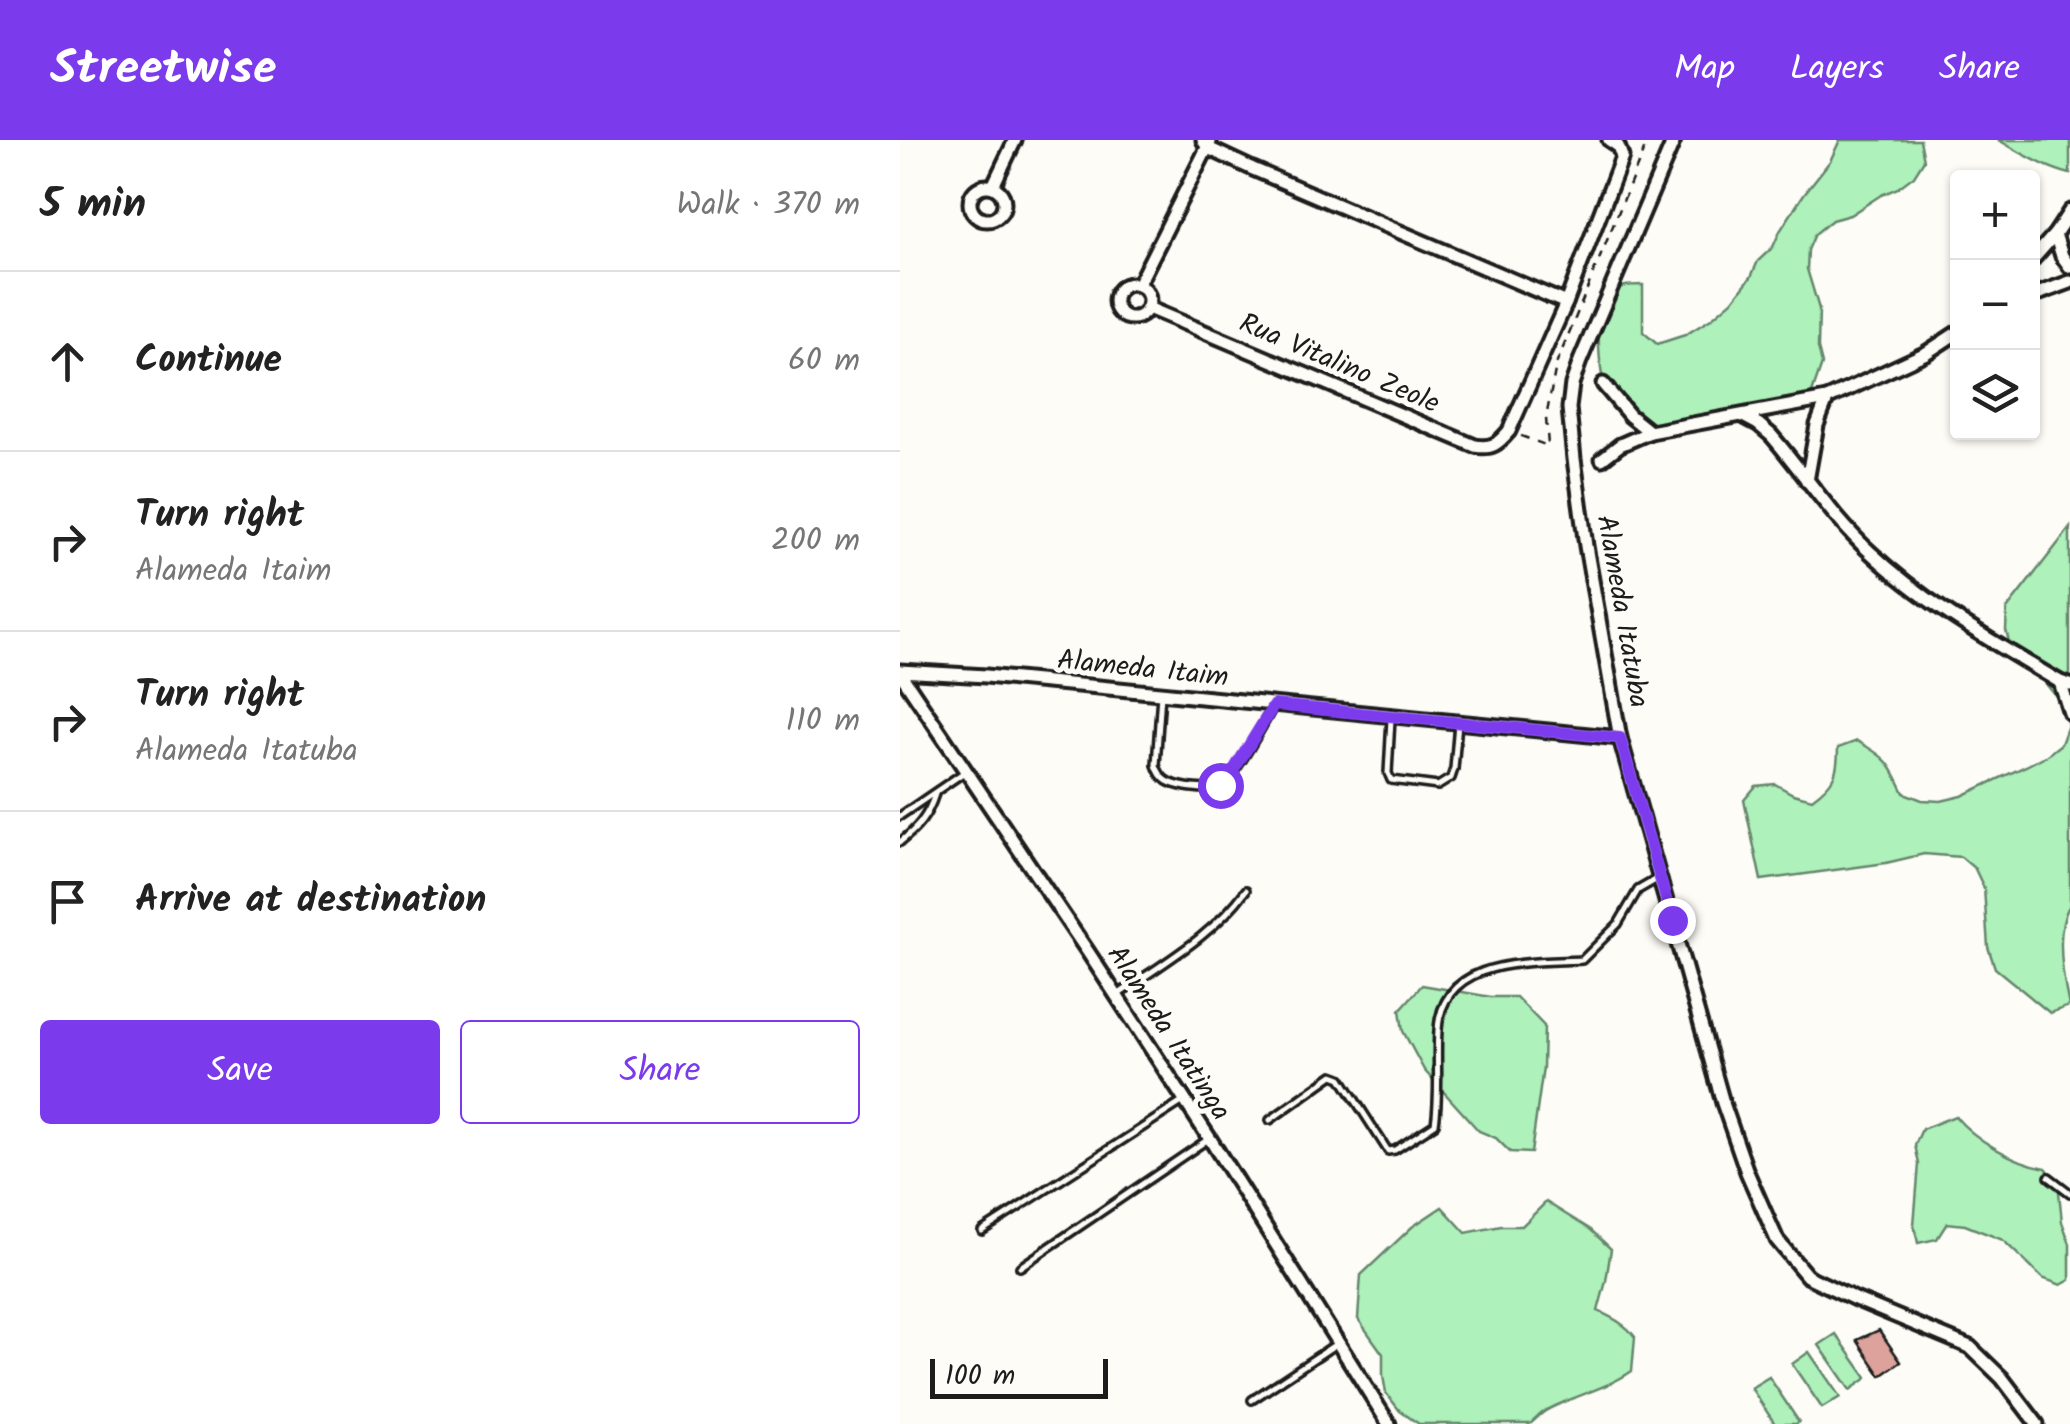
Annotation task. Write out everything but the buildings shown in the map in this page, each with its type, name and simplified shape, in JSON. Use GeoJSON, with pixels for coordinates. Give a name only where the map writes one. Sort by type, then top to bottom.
{"type":"FeatureCollection","features":[{"type":"Feature","properties":{"kind":"street"},"geometry":{"type":"LineString","coordinates":[[992,186],[1014,140]]}},
{"type":"Feature","properties":{"kind":"street"},"geometry":{"type":"LineString","coordinates":[[1509,431],[1566,303],[1622,157],[1618,146],[1609,140]]}},
{"type":"Feature","properties":{"kind":"street","name":"Alameda Itatuba"},"geometry":{"type":"LineString","coordinates":[[1674,140],[1580,361],[1569,408],[1586,546],[1620,738],[1723,1103],[1747,1172],[1778,1240],[1807,1276],[1970,1347],[2002,1378],[2037,1424]]}},
{"type":"Feature","properties":{"kind":"street"},"geometry":{"type":"LineString","coordinates":[[1148,308],[1149,297],[1138,285],[1208,143],[1566,303]]}},
{"type":"Feature","properties":{"kind":"street"},"geometry":{"type":"LineString","coordinates":[[2040,251],[2070,211]]}},
{"type":"Feature","properties":{"kind":"street"},"geometry":{"type":"LineString","coordinates":[[2054,234],[2070,266]]}},
{"type":"Feature","properties":{"kind":"street"},"geometry":{"type":"LineString","coordinates":[[2040,293],[2070,282]]}},
{"type":"Feature","properties":{"kind":"street","name":"Rua Vitalino Zeole"},"geometry":{"type":"LineString","coordinates":[[1138,285],[1122,288],[1116,297],[1117,308],[1124,316],[1136,318],[1148,308],[1475,446],[1496,445],[1509,431]]}},
{"type":"Feature","properties":{"kind":"street"},"geometry":{"type":"LineString","coordinates":[[1602,459],[1620,445],[1650,432],[1827,399],[1926,353],[1950,337]]}},
{"type":"Feature","properties":{"kind":"street"},"geometry":{"type":"LineString","coordinates":[[1603,384],[1630,416],[1650,432]]}},
{"type":"Feature","properties":{"kind":"street"},"geometry":{"type":"LineString","coordinates":[[1807,481],[1817,425],[1827,399]]}},
{"type":"Feature","properties":{"kind":"street"},"geometry":{"type":"LineString","coordinates":[[1743,416],[1771,435],[1868,551],[1901,579],[1992,642],[2065,683],[2070,713]]}},
{"type":"Feature","properties":{"kind":"street","name":"Alameda Itaim"},"geometry":{"type":"LineString","coordinates":[[900,672],[986,676],[1620,738]]}},
{"type":"Feature","properties":{"kind":"street","name":"Alameda Itatinga"},"geometry":{"type":"LineString","coordinates":[[900,672],[1210,1139],[1390,1424]]}},
{"type":"Feature","properties":{"kind":"lane"},"geometry":{"type":"LineString","coordinates":[[1161,694],[1156,765],[1159,776],[1167,783],[1195,788],[1208,789],[1227,781],[1274,705]]}},
{"type":"Feature","properties":{"kind":"lane"},"geometry":{"type":"LineString","coordinates":[[1391,716],[1388,773],[1392,780],[1438,786],[1450,778],[1454,769],[1458,723]]}},
{"type":"Feature","properties":{"kind":"lane"},"geometry":{"type":"LineString","coordinates":[[900,816],[966,771]]}},
{"type":"Feature","properties":{"kind":"lane"},"geometry":{"type":"LineString","coordinates":[[900,842],[918,828],[936,791]]}},
{"type":"Feature","properties":{"kind":"lane"},"geometry":{"type":"LineString","coordinates":[[1270,1120],[1334,1075],[1342,1078],[1388,1150],[1394,1150],[1434,1124],[1438,1108],[1438,1026],[1444,1001],[1460,983],[1484,970],[1508,964],[1582,960],[1618,924],[1638,890],[1660,878]]}},
{"type":"Feature","properties":{"kind":"lane"},"geometry":{"type":"LineString","coordinates":[[1116,996],[1210,930],[1246,890]]}},
{"type":"Feature","properties":{"kind":"lane"},"geometry":{"type":"LineString","coordinates":[[982,1232],[1185,1101]]}},
{"type":"Feature","properties":{"kind":"lane"},"geometry":{"type":"LineString","coordinates":[[1020,1267],[1210,1139]]}},
{"type":"Feature","properties":{"kind":"lane"},"geometry":{"type":"LineString","coordinates":[[2049,1178],[2070,1193]]}},
{"type":"Feature","properties":{"kind":"lane"},"geometry":{"type":"LineString","coordinates":[[1252,1400],[1338,1342]]}},
{"type":"Feature","properties":{"kind":"path"},"geometry":{"type":"LineString","coordinates":[[1509,431],[1548,446],[1546,418],[1556,365],[1648,140]]}},
{"type":"Feature","properties":{"kind":"green space"},"geometry":{"type":"Polygon","coordinates":[[[1840,140],[1920,140],[1924,160],[1914,176],[1898,188],[1850,215],[1832,220],[1815,234],[1808,250],[1807,269],[1819,309],[1818,348],[1822,364],[1812,393],[1798,407],[1764,418],[1704,428],[1645,424],[1605,392],[1599,330],[1607,297],[1624,286],[1643,285],[1643,332],[1657,344],[1685,335],[1711,319],[1732,301],[1758,261],[1773,247],[1840,140]]]}},
{"type":"Feature","properties":{"kind":"green space"},"geometry":{"type":"Polygon","coordinates":[[[1998,140],[2070,140],[2070,174],[2042,164],[1998,140]]]}},
{"type":"Feature","properties":{"kind":"green space"},"geometry":{"type":"Polygon","coordinates":[[[2070,528],[2070,905],[2061,940],[2069,1006],[2050,1013],[1995,968],[1988,947],[1984,888],[1975,869],[1961,857],[1924,854],[1761,880],[1744,800],[1756,786],[1775,784],[1812,799],[1833,777],[1838,748],[1857,741],[1886,761],[1904,793],[1922,800],[1941,801],[1962,796],[2026,766],[2061,744],[2068,725],[2064,706],[2011,649],[2006,630],[2007,609],[2070,528]]]}},
{"type":"Feature","properties":{"kind":"green space"},"geometry":{"type":"Polygon","coordinates":[[[1422,985],[1491,997],[1516,997],[1544,1026],[1543,1068],[1531,1153],[1510,1152],[1496,1138],[1479,1131],[1424,1070],[1403,1031],[1400,1010],[1422,985]]]}},
{"type":"Feature","properties":{"kind":"green space"},"geometry":{"type":"Polygon","coordinates":[[[1955,1116],[1984,1142],[2009,1156],[2046,1168],[2058,1182],[2062,1222],[2070,1244],[2070,1280],[2061,1285],[2042,1278],[2003,1240],[1965,1225],[1947,1223],[1937,1239],[1918,1243],[1914,1225],[1919,1164],[1915,1145],[1922,1129],[1955,1116]]]}},
{"type":"Feature","properties":{"kind":"green space"},"geometry":{"type":"Polygon","coordinates":[[[1546,1202],[1591,1230],[1611,1249],[1598,1311],[1635,1337],[1632,1371],[1546,1410],[1530,1424],[1419,1424],[1400,1411],[1386,1393],[1383,1354],[1358,1319],[1361,1275],[1412,1227],[1442,1207],[1466,1233],[1522,1226],[1546,1202]]]}},
{"type":"Feature","properties":{"kind":"green space"},"geometry":{"type":"Polygon","coordinates":[[[1836,1334],[1867,1378],[1850,1390],[1819,1345],[1836,1334]]]}},
{"type":"Feature","properties":{"kind":"green space"},"geometry":{"type":"Polygon","coordinates":[[[1809,1352],[1840,1397],[1822,1408],[1792,1364],[1809,1352]]]}},
{"type":"Feature","properties":{"kind":"green space"},"geometry":{"type":"Polygon","coordinates":[[[1769,1377],[1799,1422],[1796,1424],[1775,1424],[1751,1388],[1769,1377]]]}},
{"type":"Feature","properties":{"kind":"route"},"geometry":{"type":"LineString","coordinates":[[1220,785],[1227,781],[1274,705],[1620,738],[1672,920]]}}]}
